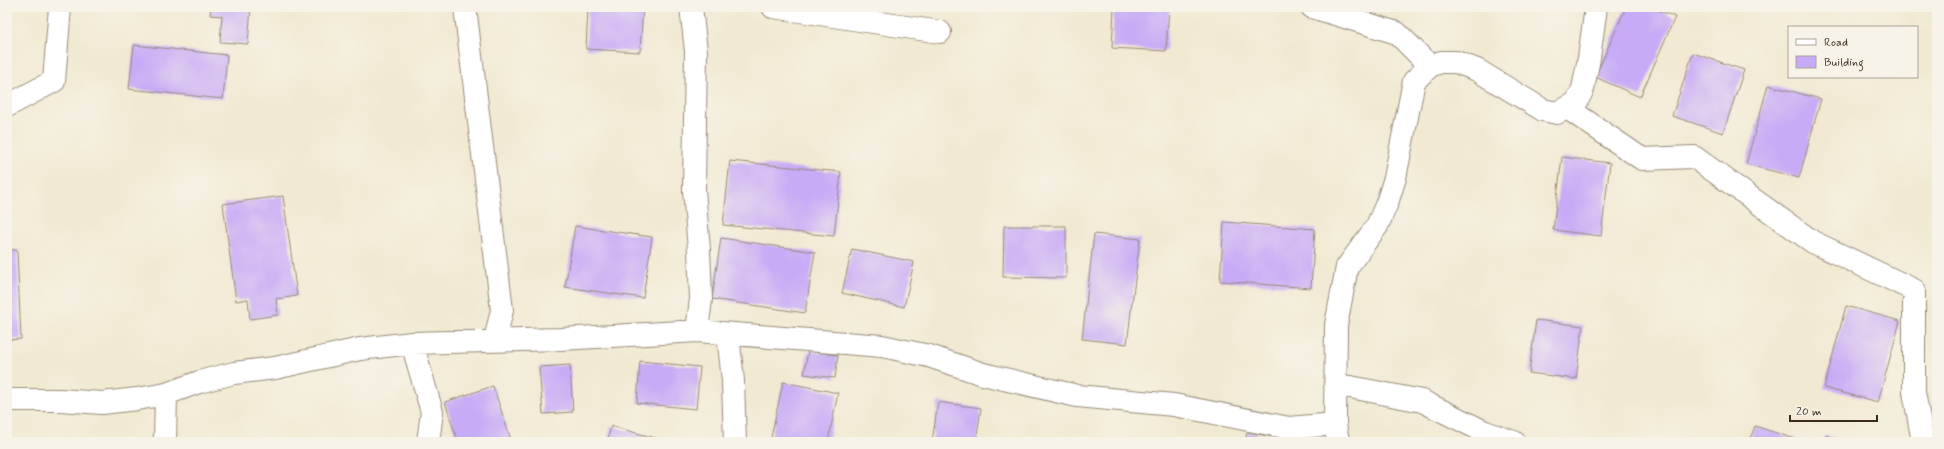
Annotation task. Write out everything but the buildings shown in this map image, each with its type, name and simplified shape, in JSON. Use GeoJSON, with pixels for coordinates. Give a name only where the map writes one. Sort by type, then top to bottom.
{"type":"FeatureCollection","features":[{"type":"Feature","properties":{"kind":"street"},"geometry":{"type":"LineString","coordinates":[[7,106],[54,81],[60,7]]}},
{"type":"Feature","properties":{"kind":"street"},"geometry":{"type":"LineString","coordinates":[[465,7],[502,310],[495,340]]}},
{"type":"Feature","properties":{"kind":"street"},"geometry":{"type":"LineString","coordinates":[[691,7],[696,51],[694,190],[701,299],[697,331]]}},
{"type":"Feature","properties":{"kind":"street"},"geometry":{"type":"LineString","coordinates":[[774,7],[940,32]]}},
{"type":"Feature","properties":{"kind":"street"},"geometry":{"type":"LineString","coordinates":[[1312,7],[1397,33],[1430,66]]}},
{"type":"Feature","properties":{"kind":"street"},"geometry":{"type":"LineString","coordinates":[[7,400],[60,400],[102,403],[166,394],[199,382],[234,373],[275,368],[360,349],[412,343],[495,340],[561,340],[697,331],[882,346],[929,356],[983,374],[1077,396],[1174,405],[1289,428],[1336,433],[1336,325],[1348,266],[1377,226],[1387,203],[1395,178],[1414,81],[1430,66],[1441,62],[1456,62],[1477,70],[1543,110],[1557,113],[1576,103],[1583,89],[1596,7]]}},
{"type":"Feature","properties":{"kind":"street"},"geometry":{"type":"LineString","coordinates":[[1567,108],[1642,159],[1694,157],[1813,242],[1914,290],[1914,392],[1923,442]]}},
{"type":"Feature","properties":{"kind":"street"},"geometry":{"type":"LineString","coordinates":[[728,334],[733,381],[735,442]]}},
{"type":"Feature","properties":{"kind":"street"},"geometry":{"type":"LineString","coordinates":[[412,343],[432,412],[428,442]]}},
{"type":"Feature","properties":{"kind":"street"},"geometry":{"type":"LineString","coordinates":[[1335,384],[1422,401],[1485,432],[1514,442]]}},
{"type":"Feature","properties":{"kind":"street"},"geometry":{"type":"LineString","coordinates":[[165,442],[166,394]]}}]}
